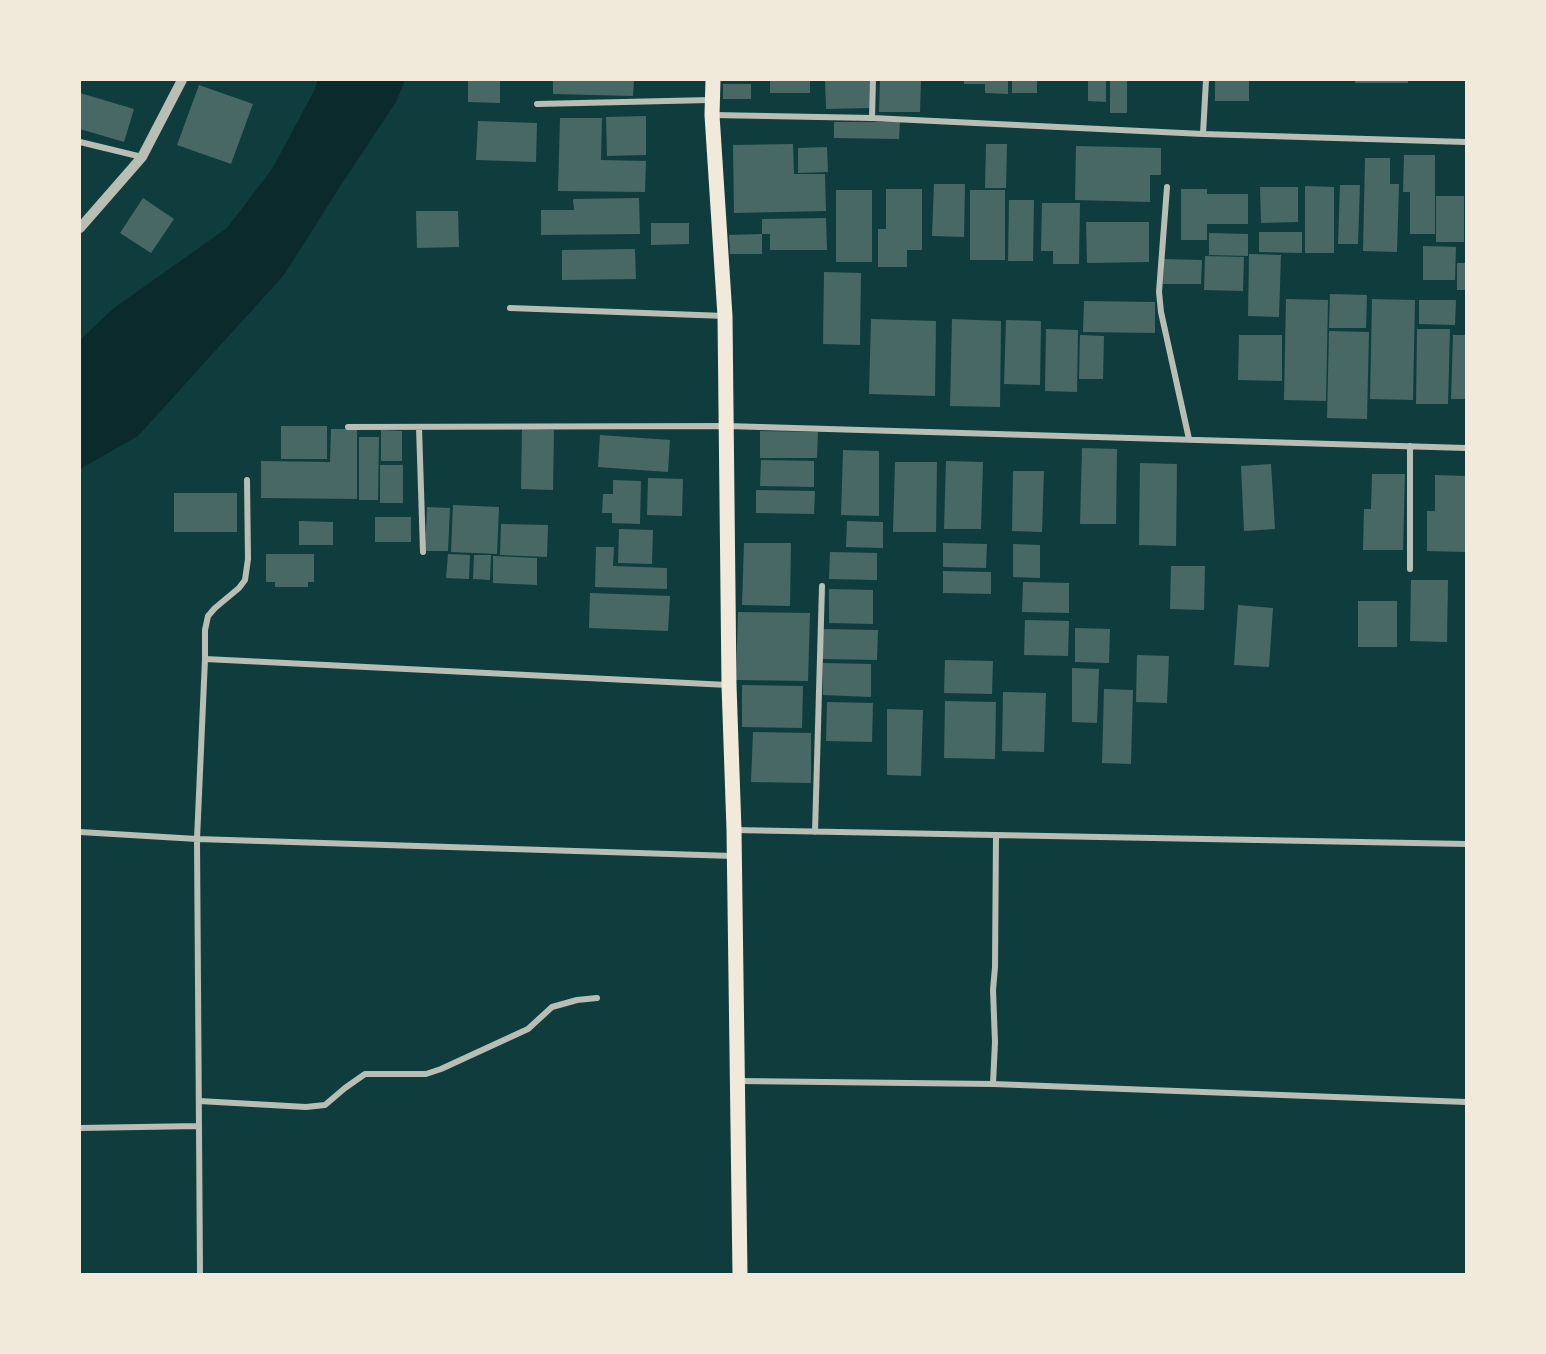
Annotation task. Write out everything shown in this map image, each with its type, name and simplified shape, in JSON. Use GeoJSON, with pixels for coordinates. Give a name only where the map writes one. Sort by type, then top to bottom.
{"type":"FeatureCollection","features":[{"type":"Feature","properties":{"kind":"main road"},"geometry":{"type":"LineString","coordinates":[[713,80],[712,107],[725,316],[740,1275]]}},
{"type":"Feature","properties":{"kind":"street"},"geometry":{"type":"LineString","coordinates":[[80,228],[142,157],[182,80]]}},
{"type":"Feature","properties":{"kind":"street"},"geometry":{"type":"LineString","coordinates":[[872,118],[873,80]]}},
{"type":"Feature","properties":{"kind":"street"},"geometry":{"type":"LineString","coordinates":[[1203,134],[1206,80]]}},
{"type":"Feature","properties":{"kind":"street"},"geometry":{"type":"LineString","coordinates":[[537,104],[712,107],[872,118],[1203,134],[1467,142]]}},
{"type":"Feature","properties":{"kind":"street"},"geometry":{"type":"LineString","coordinates":[[80,142],[142,157]]}},
{"type":"Feature","properties":{"kind":"street"},"geometry":{"type":"LineString","coordinates":[[1167,187],[1159,292],[1161,312],[1189,440]]}},
{"type":"Feature","properties":{"kind":"street"},"geometry":{"type":"LineString","coordinates":[[510,308],[725,316]]}},
{"type":"Feature","properties":{"kind":"street"},"geometry":{"type":"LineString","coordinates":[[348,428],[727,426],[1467,448]]}},
{"type":"Feature","properties":{"kind":"street"},"geometry":{"type":"LineString","coordinates":[[419,427],[423,552]]}},
{"type":"Feature","properties":{"kind":"street"},"geometry":{"type":"LineString","coordinates":[[1410,446],[1410,569]]}},
{"type":"Feature","properties":{"kind":"street"},"geometry":{"type":"LineString","coordinates":[[200,1275],[197,839],[205,630],[208,616],[245,580],[248,559],[247,480]]}},
{"type":"Feature","properties":{"kind":"street"},"geometry":{"type":"LineString","coordinates":[[814,832],[822,586]]}},
{"type":"Feature","properties":{"kind":"street"},"geometry":{"type":"LineString","coordinates":[[205,659],[729,685]]}},
{"type":"Feature","properties":{"kind":"street"},"geometry":{"type":"LineString","coordinates":[[734,830],[1467,844]]}},
{"type":"Feature","properties":{"kind":"street"},"geometry":{"type":"LineString","coordinates":[[80,832],[197,839],[734,856]]}},
{"type":"Feature","properties":{"kind":"street"},"geometry":{"type":"LineString","coordinates":[[993,1084],[996,835]]}},
{"type":"Feature","properties":{"kind":"street"},"geometry":{"type":"LineString","coordinates":[[199,1101],[306,1107],[325,1105],[365,1074],[426,1074],[528,1029],[552,1007],[597,998]]}},
{"type":"Feature","properties":{"kind":"street"},"geometry":{"type":"LineString","coordinates":[[738,1081],[993,1084],[1467,1102]]}},
{"type":"Feature","properties":{"kind":"street"},"geometry":{"type":"LineString","coordinates":[[80,1128],[198,1126]]}},
{"type":"Feature","properties":{"kind":"water"},"geometry":{"type":"Polygon","coordinates":[[[318,80],[405,80],[396,102],[284,275],[138,436],[80,469],[80,340],[114,308],[227,228],[272,169],[318,80]]]}},
{"type":"Feature","properties":{"kind":"building"},"geometry":{"type":"Polygon","coordinates":[[[468,80],[500,80],[500,103],[468,102],[468,80]]]}},
{"type":"Feature","properties":{"kind":"building"},"geometry":{"type":"Polygon","coordinates":[[[553,80],[634,80],[633,96],[553,94],[553,80]]]}},
{"type":"Feature","properties":{"kind":"building"},"geometry":{"type":"Polygon","coordinates":[[[770,80],[810,80],[810,93],[770,93],[770,80]]]}},
{"type":"Feature","properties":{"kind":"building"},"geometry":{"type":"Polygon","coordinates":[[[825,80],[871,80],[871,108],[826,109],[825,80]]]}},
{"type":"Feature","properties":{"kind":"building"},"geometry":{"type":"Polygon","coordinates":[[[880,80],[921,80],[920,112],[879,112],[880,80]]]}},
{"type":"Feature","properties":{"kind":"building"},"geometry":{"type":"Polygon","coordinates":[[[964,80],[1008,80],[1008,94],[985,93],[985,84],[964,84],[964,80]]]}},
{"type":"Feature","properties":{"kind":"building"},"geometry":{"type":"Polygon","coordinates":[[[1012,80],[1037,80],[1037,93],[1012,93],[1012,80]]]}},
{"type":"Feature","properties":{"kind":"building"},"geometry":{"type":"Polygon","coordinates":[[[1088,80],[1106,80],[1106,102],[1088,101],[1088,80]]]}},
{"type":"Feature","properties":{"kind":"building"},"geometry":{"type":"Polygon","coordinates":[[[1110,80],[1127,80],[1127,113],[1110,113],[1110,80]]]}},
{"type":"Feature","properties":{"kind":"building"},"geometry":{"type":"Polygon","coordinates":[[[1215,80],[1249,80],[1249,101],[1215,101],[1215,80]]]}},
{"type":"Feature","properties":{"kind":"building"},"geometry":{"type":"Polygon","coordinates":[[[1355,80],[1408,80],[1408,83],[1355,83],[1355,80]]]}},
{"type":"Feature","properties":{"kind":"building"},"geometry":{"type":"Polygon","coordinates":[[[723,84],[751,84],[751,99],[723,99],[723,84]]]}},
{"type":"Feature","properties":{"kind":"building"},"geometry":{"type":"Polygon","coordinates":[[[199,85],[253,104],[231,164],[177,145],[199,85]]]}},
{"type":"Feature","properties":{"kind":"building"},"geometry":{"type":"Polygon","coordinates":[[[80,93],[134,109],[124,142],[80,129],[80,93]]]}},
{"type":"Feature","properties":{"kind":"building"},"geometry":{"type":"Polygon","coordinates":[[[646,116],[646,155],[607,156],[606,117],[646,116]]]}},
{"type":"Feature","properties":{"kind":"building"},"geometry":{"type":"Polygon","coordinates":[[[560,118],[602,118],[601,160],[646,161],[645,192],[558,191],[560,118]]]}},
{"type":"Feature","properties":{"kind":"building"},"geometry":{"type":"Polygon","coordinates":[[[478,121],[537,123],[536,162],[476,160],[478,121]]]}},
{"type":"Feature","properties":{"kind":"building"},"geometry":{"type":"Polygon","coordinates":[[[834,122],[900,122],[899,139],[834,138],[834,122]]]}},
{"type":"Feature","properties":{"kind":"building"},"geometry":{"type":"Polygon","coordinates":[[[793,144],[794,174],[825,174],[826,211],[734,213],[733,145],[793,144]]]}},
{"type":"Feature","properties":{"kind":"building"},"geometry":{"type":"Polygon","coordinates":[[[986,144],[1007,144],[1006,188],[985,188],[986,144]]]}},
{"type":"Feature","properties":{"kind":"building"},"geometry":{"type":"Polygon","coordinates":[[[1076,146],[1161,148],[1161,175],[1150,175],[1150,202],[1075,200],[1076,146]]]}},
{"type":"Feature","properties":{"kind":"building"},"geometry":{"type":"Polygon","coordinates":[[[827,147],[828,172],[798,173],[798,148],[827,147]]]}},
{"type":"Feature","properties":{"kind":"building"},"geometry":{"type":"Polygon","coordinates":[[[1404,155],[1435,155],[1435,234],[1410,234],[1410,192],[1403,192],[1404,155]]]}},
{"type":"Feature","properties":{"kind":"building"},"geometry":{"type":"Polygon","coordinates":[[[1365,158],[1390,158],[1390,184],[1399,184],[1397,252],[1363,251],[1365,158]]]}},
{"type":"Feature","properties":{"kind":"building"},"geometry":{"type":"Polygon","coordinates":[[[934,184],[965,184],[964,237],[932,236],[934,184]]]}},
{"type":"Feature","properties":{"kind":"building"},"geometry":{"type":"Polygon","coordinates":[[[1340,185],[1360,185],[1358,244],[1338,244],[1340,185]]]}},
{"type":"Feature","properties":{"kind":"building"},"geometry":{"type":"Polygon","coordinates":[[[1305,186],[1334,187],[1334,253],[1305,253],[1305,186]]]}},
{"type":"Feature","properties":{"kind":"building"},"geometry":{"type":"Polygon","coordinates":[[[1260,187],[1298,187],[1298,222],[1261,223],[1260,187]]]}},
{"type":"Feature","properties":{"kind":"building"},"geometry":{"type":"Polygon","coordinates":[[[886,189],[922,189],[922,250],[907,250],[907,267],[878,267],[878,229],[886,229],[886,189]]]}},
{"type":"Feature","properties":{"kind":"building"},"geometry":{"type":"Polygon","coordinates":[[[1181,189],[1207,189],[1207,194],[1248,194],[1248,224],[1207,224],[1207,240],[1181,240],[1181,189]]]}},
{"type":"Feature","properties":{"kind":"building"},"geometry":{"type":"Polygon","coordinates":[[[836,190],[872,190],[872,262],[836,262],[836,190]]]}},
{"type":"Feature","properties":{"kind":"building"},"geometry":{"type":"Polygon","coordinates":[[[970,190],[1005,190],[1005,260],[970,260],[970,190]]]}},
{"type":"Feature","properties":{"kind":"building"},"geometry":{"type":"Polygon","coordinates":[[[1436,196],[1464,196],[1464,242],[1436,242],[1436,196]]]}},
{"type":"Feature","properties":{"kind":"building"},"geometry":{"type":"Polygon","coordinates":[[[143,198],[174,219],[151,253],[120,233],[143,198]]]}},
{"type":"Feature","properties":{"kind":"building"},"geometry":{"type":"Polygon","coordinates":[[[639,198],[640,234],[541,235],[541,210],[574,210],[573,199],[639,198]]]}},
{"type":"Feature","properties":{"kind":"building"},"geometry":{"type":"Polygon","coordinates":[[[1009,200],[1034,200],[1033,261],[1008,261],[1009,200]]]}},
{"type":"Feature","properties":{"kind":"building"},"geometry":{"type":"Polygon","coordinates":[[[1042,203],[1080,203],[1079,264],[1053,264],[1053,251],[1041,251],[1042,203]]]}},
{"type":"Feature","properties":{"kind":"building"},"geometry":{"type":"Polygon","coordinates":[[[416,211],[458,211],[459,247],[417,248],[416,211]]]}},
{"type":"Feature","properties":{"kind":"building"},"geometry":{"type":"Polygon","coordinates":[[[826,218],[827,250],[770,250],[770,234],[762,234],[762,219],[826,218]]]}},
{"type":"Feature","properties":{"kind":"building"},"geometry":{"type":"Polygon","coordinates":[[[1086,222],[1149,222],[1149,262],[1087,263],[1086,222]]]}},
{"type":"Feature","properties":{"kind":"building"},"geometry":{"type":"Polygon","coordinates":[[[651,223],[689,223],[689,244],[651,245],[651,223]]]}},
{"type":"Feature","properties":{"kind":"building"},"geometry":{"type":"Polygon","coordinates":[[[1259,232],[1302,232],[1302,253],[1259,252],[1259,232]]]}},
{"type":"Feature","properties":{"kind":"building"},"geometry":{"type":"Polygon","coordinates":[[[1209,233],[1248,234],[1248,256],[1209,255],[1209,233]]]}},
{"type":"Feature","properties":{"kind":"building"},"geometry":{"type":"Polygon","coordinates":[[[762,234],[762,254],[730,254],[729,235],[762,234]]]}},
{"type":"Feature","properties":{"kind":"building"},"geometry":{"type":"Polygon","coordinates":[[[1423,246],[1456,247],[1455,280],[1423,280],[1423,246]]]}},
{"type":"Feature","properties":{"kind":"building"},"geometry":{"type":"Polygon","coordinates":[[[635,249],[636,279],[562,280],[562,250],[635,249]]]}},
{"type":"Feature","properties":{"kind":"building"},"geometry":{"type":"Polygon","coordinates":[[[1249,254],[1281,255],[1279,317],[1248,316],[1249,254]]]}},
{"type":"Feature","properties":{"kind":"building"},"geometry":{"type":"Polygon","coordinates":[[[1205,256],[1244,257],[1243,291],[1204,290],[1205,256]]]}},
{"type":"Feature","properties":{"kind":"building"},"geometry":{"type":"Polygon","coordinates":[[[1164,259],[1202,260],[1201,284],[1163,284],[1164,259]]]}},
{"type":"Feature","properties":{"kind":"building"},"geometry":{"type":"Polygon","coordinates":[[[1457,263],[1466,263],[1466,290],[1457,290],[1457,263]]]}},
{"type":"Feature","properties":{"kind":"building"},"geometry":{"type":"Polygon","coordinates":[[[824,272],[861,273],[860,345],[823,344],[824,272]]]}},
{"type":"Feature","properties":{"kind":"building"},"geometry":{"type":"Polygon","coordinates":[[[1330,294],[1367,295],[1366,328],[1329,328],[1330,294]]]}},
{"type":"Feature","properties":{"kind":"building"},"geometry":{"type":"Polygon","coordinates":[[[1286,299],[1328,300],[1326,401],[1284,400],[1286,299]]]}},
{"type":"Feature","properties":{"kind":"building"},"geometry":{"type":"Polygon","coordinates":[[[1372,299],[1415,300],[1413,400],[1370,399],[1372,299]]]}},
{"type":"Feature","properties":{"kind":"building"},"geometry":{"type":"Polygon","coordinates":[[[1419,300],[1456,300],[1455,325],[1419,324],[1419,300]]]}},
{"type":"Feature","properties":{"kind":"building"},"geometry":{"type":"Polygon","coordinates":[[[1084,301],[1155,302],[1155,333],[1083,332],[1084,301]]]}},
{"type":"Feature","properties":{"kind":"building"},"geometry":{"type":"Polygon","coordinates":[[[871,319],[936,321],[935,396],[869,394],[871,319]]]}},
{"type":"Feature","properties":{"kind":"building"},"geometry":{"type":"Polygon","coordinates":[[[952,319],[1001,321],[1000,407],[950,406],[952,319]]]}},
{"type":"Feature","properties":{"kind":"building"},"geometry":{"type":"Polygon","coordinates":[[[1006,320],[1041,321],[1040,385],[1004,384],[1006,320]]]}},
{"type":"Feature","properties":{"kind":"building"},"geometry":{"type":"Polygon","coordinates":[[[1046,329],[1078,330],[1077,392],[1045,391],[1046,329]]]}},
{"type":"Feature","properties":{"kind":"building"},"geometry":{"type":"Polygon","coordinates":[[[1417,329],[1450,329],[1448,404],[1416,404],[1417,329]]]}},
{"type":"Feature","properties":{"kind":"building"},"geometry":{"type":"Polygon","coordinates":[[[1329,331],[1369,332],[1367,419],[1327,418],[1329,331]]]}},
{"type":"Feature","properties":{"kind":"building"},"geometry":{"type":"Polygon","coordinates":[[[1080,335],[1104,336],[1103,379],[1079,379],[1080,335]]]}},
{"type":"Feature","properties":{"kind":"building"},"geometry":{"type":"Polygon","coordinates":[[[1239,335],[1282,335],[1282,381],[1238,380],[1239,335]]]}},
{"type":"Feature","properties":{"kind":"building"},"geometry":{"type":"Polygon","coordinates":[[[1453,335],[1466,335],[1466,399],[1451,399],[1453,335]]]}},
{"type":"Feature","properties":{"kind":"building"},"geometry":{"type":"Polygon","coordinates":[[[281,426],[327,426],[327,459],[281,459],[281,426]]]}},
{"type":"Feature","properties":{"kind":"building"},"geometry":{"type":"Polygon","coordinates":[[[331,429],[357,429],[357,499],[261,498],[261,461],[330,462],[331,429]]]}},
{"type":"Feature","properties":{"kind":"building"},"geometry":{"type":"Polygon","coordinates":[[[522,429],[554,430],[553,490],[521,489],[522,429]]]}},
{"type":"Feature","properties":{"kind":"building"},"geometry":{"type":"Polygon","coordinates":[[[381,430],[402,431],[402,461],[381,461],[381,430]]]}},
{"type":"Feature","properties":{"kind":"building"},"geometry":{"type":"Polygon","coordinates":[[[760,431],[818,432],[817,458],[760,458],[760,431]]]}},
{"type":"Feature","properties":{"kind":"building"},"geometry":{"type":"Polygon","coordinates":[[[600,435],[670,440],[668,472],[598,467],[600,435]]]}},
{"type":"Feature","properties":{"kind":"building"},"geometry":{"type":"Polygon","coordinates":[[[359,437],[379,437],[378,500],[359,500],[359,437]]]}},
{"type":"Feature","properties":{"kind":"building"},"geometry":{"type":"Polygon","coordinates":[[[1082,448],[1117,449],[1116,524],[1080,524],[1082,448]]]}},
{"type":"Feature","properties":{"kind":"building"},"geometry":{"type":"Polygon","coordinates":[[[843,450],[879,451],[879,516],[841,515],[843,450]]]}},
{"type":"Feature","properties":{"kind":"building"},"geometry":{"type":"Polygon","coordinates":[[[761,460],[814,461],[814,487],[760,486],[761,460]]]}},
{"type":"Feature","properties":{"kind":"building"},"geometry":{"type":"Polygon","coordinates":[[[946,461],[983,462],[981,529],[944,529],[946,461]]]}},
{"type":"Feature","properties":{"kind":"building"},"geometry":{"type":"Polygon","coordinates":[[[895,462],[937,462],[936,532],[893,532],[895,462]]]}},
{"type":"Feature","properties":{"kind":"building"},"geometry":{"type":"Polygon","coordinates":[[[1140,463],[1177,464],[1176,546],[1139,545],[1140,463]]]}},
{"type":"Feature","properties":{"kind":"building"},"geometry":{"type":"Polygon","coordinates":[[[1271,464],[1275,529],[1244,531],[1241,466],[1271,464]]]}},
{"type":"Feature","properties":{"kind":"building"},"geometry":{"type":"Polygon","coordinates":[[[380,465],[403,465],[403,503],[380,503],[380,465]]]}},
{"type":"Feature","properties":{"kind":"building"},"geometry":{"type":"Polygon","coordinates":[[[1013,471],[1044,471],[1042,532],[1012,531],[1013,471]]]}},
{"type":"Feature","properties":{"kind":"building"},"geometry":{"type":"Polygon","coordinates":[[[1372,474],[1405,474],[1403,550],[1363,550],[1364,509],[1371,509],[1372,474]]]}},
{"type":"Feature","properties":{"kind":"building"},"geometry":{"type":"Polygon","coordinates":[[[1435,475],[1466,476],[1466,552],[1427,551],[1427,511],[1435,511],[1435,475]]]}},
{"type":"Feature","properties":{"kind":"building"},"geometry":{"type":"Polygon","coordinates":[[[648,478],[683,479],[682,516],[647,515],[648,478]]]}},
{"type":"Feature","properties":{"kind":"building"},"geometry":{"type":"Polygon","coordinates":[[[613,480],[641,481],[640,524],[612,523],[612,513],[602,513],[603,494],[613,494],[613,480]]]}},
{"type":"Feature","properties":{"kind":"building"},"geometry":{"type":"Polygon","coordinates":[[[756,490],[815,491],[814,514],[756,513],[756,490]]]}},
{"type":"Feature","properties":{"kind":"building"},"geometry":{"type":"Polygon","coordinates":[[[174,493],[237,493],[237,532],[174,532],[174,493]]]}},
{"type":"Feature","properties":{"kind":"building"},"geometry":{"type":"Polygon","coordinates":[[[453,505],[499,507],[497,554],[451,552],[453,505]]]}},
{"type":"Feature","properties":{"kind":"building"},"geometry":{"type":"Polygon","coordinates":[[[427,507],[450,508],[448,551],[425,551],[427,507]]]}},
{"type":"Feature","properties":{"kind":"building"},"geometry":{"type":"Polygon","coordinates":[[[375,517],[411,517],[411,542],[375,542],[375,517]]]}},
{"type":"Feature","properties":{"kind":"building"},"geometry":{"type":"Polygon","coordinates":[[[299,521],[333,522],[333,545],[299,545],[299,521]]]}},
{"type":"Feature","properties":{"kind":"building"},"geometry":{"type":"Polygon","coordinates":[[[847,521],[883,522],[883,548],[846,547],[847,521]]]}},
{"type":"Feature","properties":{"kind":"building"},"geometry":{"type":"Polygon","coordinates":[[[501,524],[548,525],[547,557],[500,555],[501,524]]]}},
{"type":"Feature","properties":{"kind":"building"},"geometry":{"type":"Polygon","coordinates":[[[619,529],[653,530],[652,564],[618,563],[619,529]]]}},
{"type":"Feature","properties":{"kind":"building"},"geometry":{"type":"Polygon","coordinates":[[[744,543],[791,543],[790,606],[742,605],[744,543]]]}},
{"type":"Feature","properties":{"kind":"building"},"geometry":{"type":"Polygon","coordinates":[[[943,543],[987,544],[986,568],[943,567],[943,543]]]}},
{"type":"Feature","properties":{"kind":"building"},"geometry":{"type":"Polygon","coordinates":[[[1013,544],[1040,545],[1040,578],[1013,577],[1013,544]]]}},
{"type":"Feature","properties":{"kind":"building"},"geometry":{"type":"Polygon","coordinates":[[[596,547],[614,547],[613,566],[667,568],[667,589],[595,587],[596,547]]]}},
{"type":"Feature","properties":{"kind":"building"},"geometry":{"type":"Polygon","coordinates":[[[830,552],[877,553],[877,580],[829,579],[830,552]]]}},
{"type":"Feature","properties":{"kind":"building"},"geometry":{"type":"Polygon","coordinates":[[[266,554],[314,554],[314,582],[308,582],[308,587],[275,587],[275,582],[266,582],[266,554]]]}},
{"type":"Feature","properties":{"kind":"building"},"geometry":{"type":"Polygon","coordinates":[[[448,554],[470,555],[469,579],[446,578],[448,554]]]}},
{"type":"Feature","properties":{"kind":"building"},"geometry":{"type":"Polygon","coordinates":[[[474,555],[491,555],[490,580],[473,579],[474,555]]]}},
{"type":"Feature","properties":{"kind":"building"},"geometry":{"type":"Polygon","coordinates":[[[493,556],[537,558],[537,585],[493,583],[493,556]]]}},
{"type":"Feature","properties":{"kind":"building"},"geometry":{"type":"Polygon","coordinates":[[[1171,566],[1205,566],[1204,610],[1170,609],[1171,566]]]}},
{"type":"Feature","properties":{"kind":"building"},"geometry":{"type":"Polygon","coordinates":[[[943,571],[991,572],[991,594],[943,593],[943,571]]]}},
{"type":"Feature","properties":{"kind":"building"},"geometry":{"type":"Polygon","coordinates":[[[1411,580],[1448,580],[1447,642],[1410,641],[1411,580]]]}},
{"type":"Feature","properties":{"kind":"building"},"geometry":{"type":"Polygon","coordinates":[[[1023,582],[1069,583],[1069,613],[1022,612],[1023,582]]]}},
{"type":"Feature","properties":{"kind":"building"},"geometry":{"type":"Polygon","coordinates":[[[829,589],[873,590],[873,624],[829,623],[829,589]]]}},
{"type":"Feature","properties":{"kind":"building"},"geometry":{"type":"Polygon","coordinates":[[[590,593],[670,596],[668,631],[589,628],[590,593]]]}},
{"type":"Feature","properties":{"kind":"building"},"geometry":{"type":"Polygon","coordinates":[[[1358,601],[1397,601],[1397,647],[1358,647],[1358,601]]]}},
{"type":"Feature","properties":{"kind":"building"},"geometry":{"type":"Polygon","coordinates":[[[1238,605],[1273,608],[1269,667],[1234,665],[1238,605]]]}},
{"type":"Feature","properties":{"kind":"building"},"geometry":{"type":"Polygon","coordinates":[[[738,612],[810,613],[808,681],[736,680],[738,612]]]}},
{"type":"Feature","properties":{"kind":"building"},"geometry":{"type":"Polygon","coordinates":[[[1025,620],[1069,621],[1068,656],[1024,655],[1025,620]]]}},
{"type":"Feature","properties":{"kind":"building"},"geometry":{"type":"Polygon","coordinates":[[[1075,628],[1110,629],[1109,663],[1075,662],[1075,628]]]}},
{"type":"Feature","properties":{"kind":"building"},"geometry":{"type":"Polygon","coordinates":[[[823,629],[878,630],[877,660],[823,659],[823,629]]]}},
{"type":"Feature","properties":{"kind":"building"},"geometry":{"type":"Polygon","coordinates":[[[1137,655],[1169,656],[1167,703],[1136,702],[1137,655]]]}},
{"type":"Feature","properties":{"kind":"building"},"geometry":{"type":"Polygon","coordinates":[[[945,660],[993,661],[992,694],[944,693],[945,660]]]}},
{"type":"Feature","properties":{"kind":"building"},"geometry":{"type":"Polygon","coordinates":[[[823,663],[871,664],[871,697],[823,695],[823,663]]]}},
{"type":"Feature","properties":{"kind":"building"},"geometry":{"type":"Polygon","coordinates":[[[1072,668],[1099,669],[1097,723],[1072,722],[1072,668]]]}},
{"type":"Feature","properties":{"kind":"building"},"geometry":{"type":"Polygon","coordinates":[[[742,685],[803,686],[802,728],[742,727],[742,685]]]}},
{"type":"Feature","properties":{"kind":"building"},"geometry":{"type":"Polygon","coordinates":[[[1104,689],[1133,690],[1131,764],[1102,763],[1104,689]]]}},
{"type":"Feature","properties":{"kind":"building"},"geometry":{"type":"Polygon","coordinates":[[[1003,692],[1046,693],[1044,752],[1002,751],[1003,692]]]}},
{"type":"Feature","properties":{"kind":"building"},"geometry":{"type":"Polygon","coordinates":[[[945,701],[996,702],[995,759],[944,758],[945,701]]]}},
{"type":"Feature","properties":{"kind":"building"},"geometry":{"type":"Polygon","coordinates":[[[827,702],[873,703],[872,742],[826,741],[827,702]]]}},
{"type":"Feature","properties":{"kind":"building"},"geometry":{"type":"Polygon","coordinates":[[[887,709],[923,710],[921,776],[887,775],[887,709]]]}},
{"type":"Feature","properties":{"kind":"building"},"geometry":{"type":"Polygon","coordinates":[[[753,732],[811,733],[811,783],[751,782],[753,732]]]}}]}
